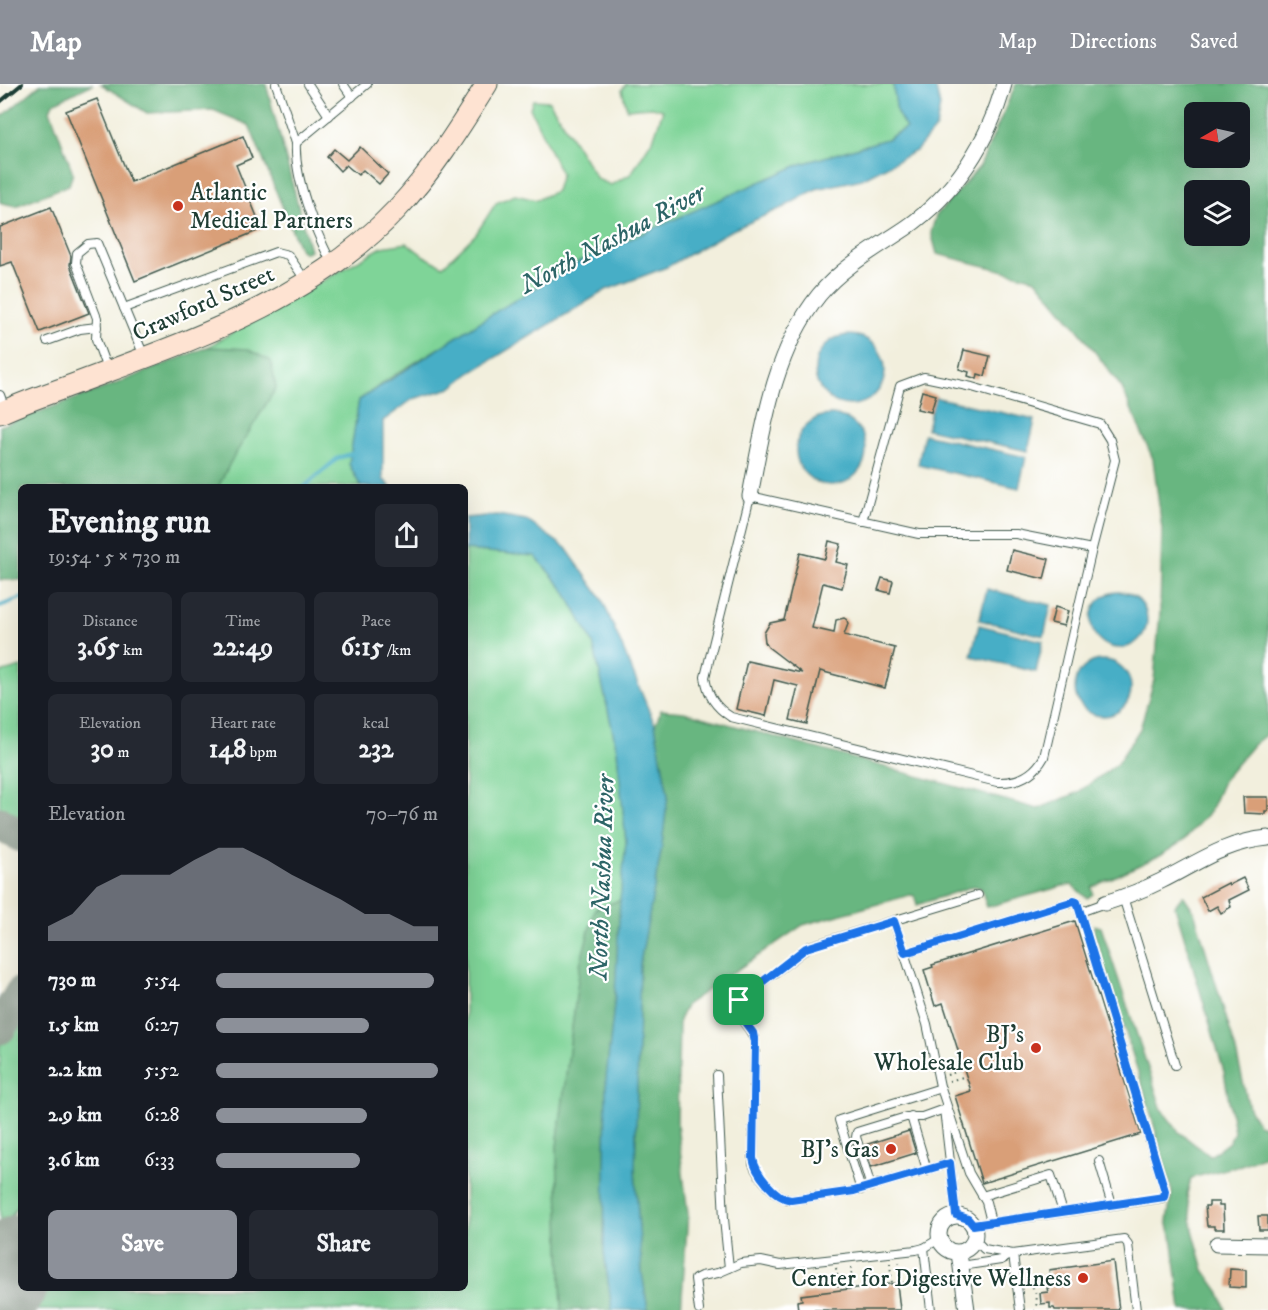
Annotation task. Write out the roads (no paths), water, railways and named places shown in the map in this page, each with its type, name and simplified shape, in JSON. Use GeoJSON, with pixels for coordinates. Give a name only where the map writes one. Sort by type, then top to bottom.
{"type":"FeatureCollection","features":[{"type":"Feature","properties":{"kind":"main road","name":"Crawford Street"},"geometry":{"type":"LineString","coordinates":[[2,406],[108,372],[214,332],[307,282],[370,235],[418,186],[487,84]]}},
{"type":"Feature","properties":{"kind":"street"},"geometry":{"type":"LineString","coordinates":[[750,496],[757,458],[782,362],[792,336],[821,292],[844,271],[932,208],[962,173],[975,154],[996,111],[1004,84]]}},
{"type":"Feature","properties":{"kind":"street"},"geometry":{"type":"LineString","coordinates":[[1105,903],[1163,880],[1227,846],[1252,839],[1268,838]]}},
{"type":"Feature","properties":{"kind":"street"},"geometry":{"type":"LineString","coordinates":[[960,1259],[945,1249],[939,1239],[939,1229],[942,1223],[947,1218],[956,1215],[968,1219],[974,1230],[971,1245],[960,1259],[967,1310]]}},
{"type":"Feature","properties":{"kind":"street"},"geometry":{"type":"LineString","coordinates":[[1217,1244],[1268,1245]]}},
{"type":"Feature","properties":{"kind":"lane"},"geometry":{"type":"LineString","coordinates":[[276,84],[296,143],[296,154],[305,195],[317,233],[332,264]]}},
{"type":"Feature","properties":{"kind":"lane"},"geometry":{"type":"LineString","coordinates":[[308,84],[329,116]]}},
{"type":"Feature","properties":{"kind":"lane"},"geometry":{"type":"LineString","coordinates":[[343,84],[352,97]]}},
{"type":"Feature","properties":{"kind":"lane"},"geometry":{"type":"LineString","coordinates":[[296,143],[367,84]]}},
{"type":"Feature","properties":{"kind":"lane"},"geometry":{"type":"LineString","coordinates":[[108,372],[96,339],[97,318],[76,263],[77,253],[88,244],[97,243],[145,358]]}},
{"type":"Feature","properties":{"kind":"lane"},"geometry":{"type":"LineString","coordinates":[[124,308],[276,252],[288,255],[307,282]]}},
{"type":"Feature","properties":{"kind":"lane"},"geometry":{"type":"LineString","coordinates":[[47,341],[80,329],[97,327]]}},
{"type":"Feature","properties":{"kind":"lane"},"geometry":{"type":"LineString","coordinates":[[863,522],[900,386],[924,377],[972,387],[1100,424],[1110,441],[1115,460],[1044,757],[1034,772],[1027,776],[1007,782],[997,782],[731,717],[712,701],[705,677],[750,496],[863,522],[919,534],[1016,534],[1092,549]]}},
{"type":"Feature","properties":{"kind":"lane"},"geometry":{"type":"LineString","coordinates":[[950,1163],[861,1190],[786,1200],[757,1174],[753,1158],[755,1043],[753,1033],[738,1015],[735,1007],[739,1000],[806,948],[978,896]]}},
{"type":"Feature","properties":{"kind":"lane"},"geometry":{"type":"LineString","coordinates":[[1123,897],[1175,1065]]}},
{"type":"Feature","properties":{"kind":"lane"},"geometry":{"type":"LineString","coordinates":[[905,953],[1074,901],[1077,902],[1165,1195],[1162,1198],[991,1222],[974,1230],[977,1242],[984,1249],[1013,1254],[1124,1239],[1128,1244],[1136,1310]]}},
{"type":"Feature","properties":{"kind":"lane"},"geometry":{"type":"LineString","coordinates":[[1080,912],[1105,903]]}},
{"type":"Feature","properties":{"kind":"lane"},"geometry":{"type":"LineString","coordinates":[[894,921],[927,1024],[946,1108],[969,1173],[988,1206],[991,1222]]}},
{"type":"Feature","properties":{"kind":"lane"},"geometry":{"type":"LineString","coordinates":[[717,1075],[724,1219],[729,1268]]}},
{"type":"Feature","properties":{"kind":"lane"},"geometry":{"type":"LineString","coordinates":[[861,1190],[839,1120],[940,1083]]}},
{"type":"Feature","properties":{"kind":"lane"},"geometry":{"type":"LineString","coordinates":[[871,1187],[856,1137],[857,1132],[911,1116],[922,1117],[946,1108]]}},
{"type":"Feature","properties":{"kind":"lane"},"geometry":{"type":"LineString","coordinates":[[946,1108],[956,1215]]}},
{"type":"Feature","properties":{"kind":"lane"},"geometry":{"type":"LineString","coordinates":[[911,1116],[927,1170]]}},
{"type":"Feature","properties":{"kind":"lane"},"geometry":{"type":"LineString","coordinates":[[1099,1161],[1112,1205]]}},
{"type":"Feature","properties":{"kind":"lane"},"geometry":{"type":"LineString","coordinates":[[982,1196],[1051,1175],[1063,1212]]}},
{"type":"Feature","properties":{"kind":"lane"},"geometry":{"type":"LineString","coordinates":[[699,1310],[696,1279],[741,1263],[758,1261],[780,1265],[924,1248],[939,1239]]}},
{"type":"Feature","properties":{"kind":"lane"},"geometry":{"type":"LineString","coordinates":[[924,1248],[931,1310]]}},
{"type":"Feature","properties":{"kind":"lane"},"geometry":{"type":"LineString","coordinates":[[960,1259],[1001,1260],[1013,1254]]}},
{"type":"Feature","properties":{"kind":"lane"},"geometry":{"type":"LineString","coordinates":[[1013,1254],[1020,1310]]}},
{"type":"Feature","properties":{"kind":"water"},"geometry":{"type":"Polygon","coordinates":[[[893,84],[935,84],[940,106],[936,128],[916,151],[862,179],[816,189],[784,207],[728,232],[667,267],[606,290],[470,373],[451,388],[413,399],[383,421],[383,479],[388,484],[359,484],[349,464],[359,400],[492,314],[582,260],[801,164],[887,139],[906,128],[897,113],[893,84]]]}},
{"type":"Feature","properties":{"kind":"water"},"geometry":{"type":"Polygon","coordinates":[[[850,335],[863,338],[875,345],[882,357],[885,370],[882,383],[875,395],[863,402],[850,405],[837,402],[825,395],[818,383],[815,370],[818,357],[825,345],[837,338],[850,335]]]}},
{"type":"Feature","properties":{"kind":"water"},"geometry":{"type":"Polygon","coordinates":[[[934,397],[1035,420],[1028,451],[927,429],[934,397]]]}},
{"type":"Feature","properties":{"kind":"water"},"geometry":{"type":"Polygon","coordinates":[[[831,415],[844,418],[856,425],[863,437],[866,450],[863,463],[856,475],[844,482],[831,485],[818,482],[806,475],[799,463],[796,450],[799,437],[806,425],[818,418],[831,415]]]}},
{"type":"Feature","properties":{"kind":"water"},"geometry":{"type":"Polygon","coordinates":[[[924,434],[1026,457],[1019,488],[918,465],[924,434]]]}},
{"type":"Feature","properties":{"kind":"water"},"geometry":{"type":"Polygon","coordinates":[[[497,515],[526,520],[566,548],[602,599],[655,725],[668,795],[661,852],[640,963],[635,1171],[642,1273],[648,1310],[612,1310],[604,1252],[606,1079],[615,996],[620,900],[626,842],[617,750],[593,643],[565,591],[535,556],[468,550],[468,518],[497,515]]]}},
{"type":"Feature","properties":{"kind":"water"},"geometry":{"type":"Polygon","coordinates":[[[987,589],[1051,605],[1044,636],[979,620],[987,589]]]}},
{"type":"Feature","properties":{"kind":"water"},"geometry":{"type":"Polygon","coordinates":[[[1113,592],[1125,592],[1135,596],[1143,604],[1147,620],[1143,636],[1135,644],[1125,648],[1113,648],[1103,644],[1095,636],[1091,626],[1091,614],[1095,604],[1103,596],[1113,592]]]}},
{"type":"Feature","properties":{"kind":"water"},"geometry":{"type":"Polygon","coordinates":[[[979,625],[1043,641],[1036,672],[971,656],[979,625]]]}},
{"type":"Feature","properties":{"kind":"water"},"geometry":{"type":"Polygon","coordinates":[[[1097,660],[1109,660],[1119,664],[1127,672],[1131,688],[1127,704],[1119,712],[1109,716],[1097,716],[1087,712],[1079,704],[1075,694],[1075,682],[1079,672],[1087,664],[1097,660]]]}},
{"type":"Feature","properties":{"kind":"waterway"},"geometry":{"type":"LineString","coordinates":[[308,484],[338,458],[354,453]]}},
{"type":"Feature","properties":{"kind":"waterway"},"geometry":{"type":"LineString","coordinates":[[0,606],[18,599]]}},
{"type":"Feature","properties":{"kind":"railway"},"geometry":{"type":"LineString","coordinates":[[0,102],[22,84]]}},
{"type":"Feature","properties":{"kind":"place","name":"Atlantic Medical Partners"},"geometry":{"type":"Point","coordinates":[178,206]}},
{"type":"Feature","properties":{"kind":"place","name":"BJ's Wholesale Club"},"geometry":{"type":"Point","coordinates":[1036,1048]}},
{"type":"Feature","properties":{"kind":"place","name":"BJ's Gas"},"geometry":{"type":"Point","coordinates":[891,1149]}},
{"type":"Feature","properties":{"kind":"place","name":"Center for Digestive Wellness"},"geometry":{"type":"Point","coordinates":[1083,1278]}},
{"type":"Feature","properties":{"kind":"water label","name":"North Nashua River"},"geometry":{"type":"Point","coordinates":[612,238]}},
{"type":"Feature","properties":{"kind":"water label","name":"North Nashua River"},"geometry":{"type":"Point","coordinates":[601,877]}}]}
